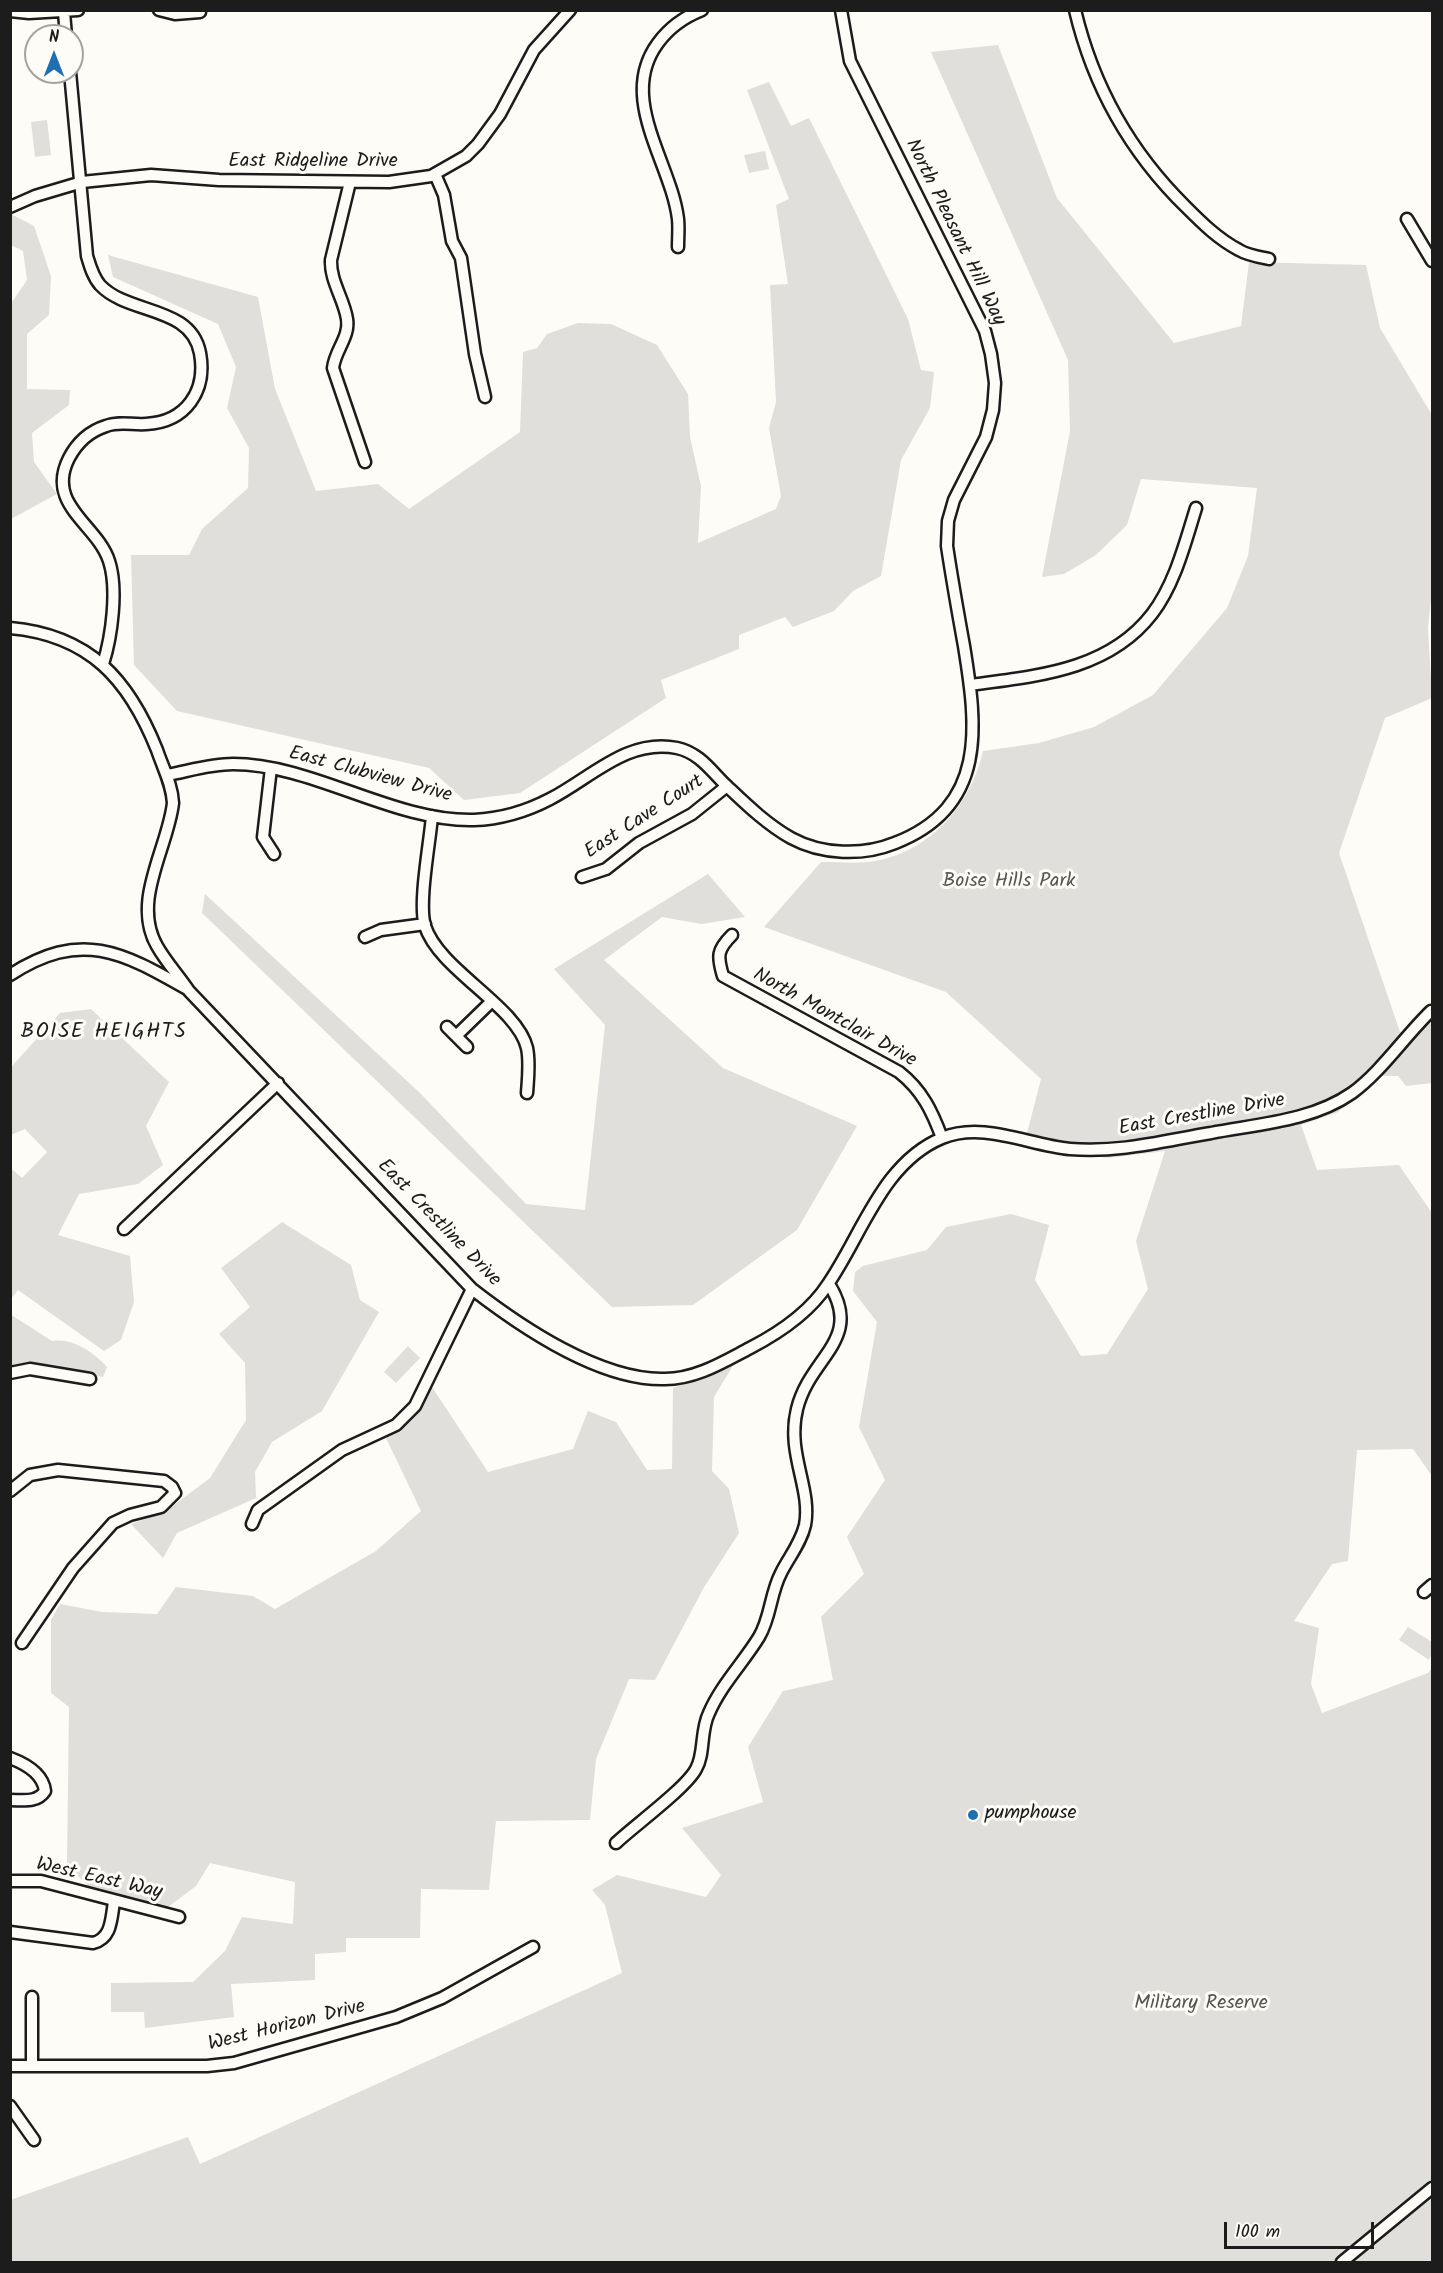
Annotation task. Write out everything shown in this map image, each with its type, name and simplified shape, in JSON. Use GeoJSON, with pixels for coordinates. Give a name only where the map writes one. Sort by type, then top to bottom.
{"type":"FeatureCollection","features":[{"type":"Feature","properties":{"kind":"street"},"geometry":{"type":"LineString","coordinates":[[10,11],[29,13],[78,10]]}},
{"type":"Feature","properties":{"kind":"street"},"geometry":{"type":"LineString","coordinates":[[159,10],[176,14],[200,12]]}},
{"type":"Feature","properties":{"kind":"street","name":"East Ridgeline Drive"},"geometry":{"type":"LineString","coordinates":[[10,207],[35,196],[82,182],[151,175],[219,180],[403,182],[435,174],[466,156],[478,144],[500,114],[534,50],[570,10]]}},
{"type":"Feature","properties":{"kind":"street"},"geometry":{"type":"LineString","coordinates":[[678,247],[678,218],[646,114],[642,90],[648,59],[665,34],[676,24],[702,10]]}},
{"type":"Feature","properties":{"kind":"street","name":"North Pleasant Hill Way"},"geometry":{"type":"LineString","coordinates":[[841,10],[850,61],[985,331],[991,354],[995,383],[993,410],[986,437],[954,500],[948,521],[947,546],[970,685]]}},
{"type":"Feature","properties":{"kind":"street"},"geometry":{"type":"LineString","coordinates":[[1075,10],[1095,76],[1122,129],[1157,178],[1210,231],[1240,251],[1269,259]]}},
{"type":"Feature","properties":{"kind":"street"},"geometry":{"type":"LineString","coordinates":[[71,84],[87,256],[98,284],[124,303],[180,322],[193,336],[200,351],[202,369],[196,397],[176,417],[160,423],[105,426],[90,433],[78,444],[66,463],[64,484],[70,507],[103,547],[110,562],[111,634],[104,664]]}},
{"type":"Feature","properties":{"kind":"street"},"geometry":{"type":"LineString","coordinates":[[435,174],[444,195],[452,241],[461,258],[474,354],[485,397]]}},
{"type":"Feature","properties":{"kind":"street"},"geometry":{"type":"LineString","coordinates":[[350,182],[331,270],[347,319],[345,337],[334,354],[333,368],[365,462]]}},
{"type":"Feature","properties":{"kind":"street"},"geometry":{"type":"LineString","coordinates":[[1407,219],[1432,261]]}},
{"type":"Feature","properties":{"kind":"street"},"geometry":{"type":"LineString","coordinates":[[970,685],[1061,671],[1099,657],[1128,637],[1153,613],[1166,591],[1182,555],[1196,508]]}},
{"type":"Feature","properties":{"kind":"street"},"geometry":{"type":"LineString","coordinates":[[10,628],[38,633],[72,644],[104,664],[138,708],[172,789],[172,814],[151,884],[148,907],[156,945],[189,991]]}},
{"type":"Feature","properties":{"kind":"street","name":"East Clubview Drive"},"geometry":{"type":"LineString","coordinates":[[166,775],[206,766],[234,764],[271,768],[432,816],[473,820],[526,810],[550,799],[621,755],[644,747],[679,748],[696,755],[771,825],[794,840],[814,847],[862,852],[885,847],[910,837],[931,824],[949,803],[970,765],[974,734],[970,685]]}},
{"type":"Feature","properties":{"kind":"street"},"geometry":{"type":"LineString","coordinates":[[271,768],[263,837],[274,854]]}},
{"type":"Feature","properties":{"kind":"street","name":"East Cave Court"},"geometry":{"type":"LineString","coordinates":[[582,877],[606,869],[639,843],[692,814],[727,786]]}},
{"type":"Feature","properties":{"kind":"street"},"geometry":{"type":"LineString","coordinates":[[432,816],[424,903],[425,924],[441,951],[517,1027],[526,1047],[527,1093]]}},
{"type":"Feature","properties":{"kind":"street"},"geometry":{"type":"LineString","coordinates":[[365,938],[381,930],[425,924]]}},
{"type":"Feature","properties":{"kind":"street","name":"North Montclair Drive"},"geometry":{"type":"LineString","coordinates":[[732,935],[720,946],[719,962],[723,976],[899,1072],[917,1086],[932,1112],[942,1138]]}},
{"type":"Feature","properties":{"kind":"street"},"geometry":{"type":"LineString","coordinates":[[10,975],[38,959],[53,954],[95,950],[132,959],[189,991]]}},
{"type":"Feature","properties":{"kind":"street","name":"East Crestline Drive"},"geometry":{"type":"LineString","coordinates":[[189,991],[472,1289],[510,1319],[599,1366],[632,1377],[666,1379],[695,1374],[762,1342],[795,1319],[829,1284],[885,1186],[905,1164],[926,1147],[942,1138],[977,1132],[1068,1148],[1115,1150],[1160,1144],[1290,1119],[1335,1104],[1355,1091],[1432,1011]]}},
{"type":"Feature","properties":{"kind":"street"},"geometry":{"type":"LineString","coordinates":[[456,1036],[491,1002]]}},
{"type":"Feature","properties":{"kind":"street"},"geometry":{"type":"LineString","coordinates":[[447,1027],[467,1047]]}},
{"type":"Feature","properties":{"kind":"street"},"geometry":{"type":"LineString","coordinates":[[124,1230],[278,1083]]}},
{"type":"Feature","properties":{"kind":"street"},"geometry":{"type":"LineString","coordinates":[[616,1843],[696,1769],[707,1716],[759,1637],[772,1606],[779,1576],[801,1539],[806,1513],[794,1454],[794,1420],[806,1383],[838,1337],[842,1327],[839,1301],[829,1284]]}},
{"type":"Feature","properties":{"kind":"street"},"geometry":{"type":"LineString","coordinates":[[252,1524],[258,1510],[342,1450],[396,1425],[415,1406],[472,1289]]}},
{"type":"Feature","properties":{"kind":"street"},"geometry":{"type":"LineString","coordinates":[[10,1373],[30,1369],[90,1379]]}},
{"type":"Feature","properties":{"kind":"street"},"geometry":{"type":"LineString","coordinates":[[10,1491],[30,1475],[58,1470],[164,1481],[172,1487],[174,1493],[161,1507],[130,1515],[113,1523],[73,1568],[22,1643]]}},
{"type":"Feature","properties":{"kind":"street"},"geometry":{"type":"LineString","coordinates":[[10,1758],[37,1773],[44,1782],[45,1791],[40,1798],[10,1800]]}},
{"type":"Feature","properties":{"kind":"street","name":"West East Way"},"geometry":{"type":"LineString","coordinates":[[10,1881],[41,1881],[114,1902],[179,1917]]}},
{"type":"Feature","properties":{"kind":"street"},"geometry":{"type":"LineString","coordinates":[[10,1932],[93,1943],[102,1940],[109,1933],[114,1902]]}},
{"type":"Feature","properties":{"kind":"street","name":"West Horizon Drive"},"geometry":{"type":"LineString","coordinates":[[10,2066],[207,2066],[234,2063],[396,2017],[442,1998],[533,1947]]}},
{"type":"Feature","properties":{"kind":"street"},"geometry":{"type":"LineString","coordinates":[[32,1997],[32,2066]]}},
{"type":"Feature","properties":{"kind":"street"},"geometry":{"type":"LineString","coordinates":[[10,2106],[34,2140]]}},
{"type":"Feature","properties":{"kind":"street"},"geometry":{"type":"LineString","coordinates":[[1342,2262],[1432,2187]]}},
{"type":"Feature","properties":{"kind":"green space"},"geometry":{"type":"Polygon","coordinates":[[[998,45],[1057,198],[1174,343],[1241,326],[1249,262],[1366,265],[1380,328],[1432,415],[1432,588],[1428,628],[1432,698],[1385,718],[1339,853],[1400,1032],[1432,1023],[1432,1083],[1406,1086],[1398,1076],[1377,1076],[1338,1112],[1301,1125],[1317,1170],[1399,1165],[1432,1213],[1432,1476],[1413,1449],[1357,1450],[1348,1561],[1332,1564],[1294,1621],[1319,1628],[1311,1684],[1322,1713],[1428,1673],[1432,1668],[1432,2262],[11,2262],[10,2200],[188,2137],[200,2164],[622,1973],[605,1905],[592,1890],[617,1875],[706,1897],[721,1875],[682,1828],[763,1802],[748,1747],[783,1691],[833,1680],[821,1617],[864,1574],[847,1537],[885,1480],[859,1427],[877,1322],[853,1291],[855,1272],[863,1266],[927,1250],[946,1227],[1011,1214],[1049,1225],[1035,1280],[1081,1356],[1107,1354],[1148,1289],[1136,1241],[1165,1151],[1108,1158],[1024,1145],[1041,1079],[946,992],[764,927],[821,862],[876,861],[915,847],[931,835],[959,806],[969,789],[983,751],[1039,743],[1094,727],[1153,695],[1227,608],[1248,556],[1257,488],[1141,479],[1127,525],[1096,555],[1064,574],[1042,577],[1070,431],[1068,360],[931,52],[998,45]]]}},
{"type":"Feature","properties":{"kind":"green space"},"geometry":{"type":"Polygon","coordinates":[[[769,82],[791,126],[809,118],[908,319],[921,370],[934,372],[930,408],[901,460],[881,576],[853,591],[834,611],[793,627],[785,617],[739,635],[739,649],[661,680],[666,698],[520,793],[464,800],[429,768],[177,711],[134,665],[131,555],[189,555],[202,529],[248,488],[249,448],[227,408],[236,367],[218,324],[113,277],[108,255],[258,297],[275,389],[316,491],[378,484],[409,509],[520,432],[523,352],[537,348],[547,334],[578,323],[611,324],[657,345],[688,394],[690,437],[701,486],[698,543],[776,509],[781,496],[769,428],[776,402],[770,285],[788,284],[776,205],[789,199],[747,90],[769,82]]]}},
{"type":"Feature","properties":{"kind":"green space"},"geometry":{"type":"Polygon","coordinates":[[[47,120],[51,155],[35,157],[31,122],[47,120]]]}},
{"type":"Feature","properties":{"kind":"green space"},"geometry":{"type":"Polygon","coordinates":[[[765,151],[769,169],[749,173],[744,155],[765,151]]]}},
{"type":"Feature","properties":{"kind":"green space"},"geometry":{"type":"Polygon","coordinates":[[[11,214],[34,226],[51,276],[49,315],[27,334],[27,389],[70,390],[69,405],[32,433],[34,462],[57,494],[11,519],[12,302],[27,280],[23,251],[11,245],[11,214]]]}},
{"type":"Feature","properties":{"kind":"green space"},"geometry":{"type":"Polygon","coordinates":[[[708,874],[745,917],[702,924],[662,917],[604,960],[723,1068],[857,1126],[797,1230],[693,1305],[612,1307],[202,913],[205,894],[420,1093],[526,1204],[585,1210],[605,1025],[554,969],[708,874]]]}},
{"type":"Feature","properties":{"kind":"green space"},"geometry":{"type":"Polygon","coordinates":[[[91,1009],[169,1082],[146,1126],[163,1165],[138,1184],[79,1194],[58,1235],[130,1256],[134,1302],[121,1340],[104,1351],[18,1290],[10,1300],[11,1172],[13,1170],[22,1178],[47,1152],[25,1129],[11,1135],[11,1067],[60,1013],[91,1009]]]}},
{"type":"Feature","properties":{"kind":"green space"},"geometry":{"type":"Polygon","coordinates":[[[282,1222],[351,1265],[360,1300],[379,1312],[322,1411],[272,1442],[255,1472],[256,1498],[177,1533],[163,1558],[131,1524],[166,1511],[210,1478],[246,1420],[245,1363],[219,1334],[250,1307],[221,1268],[282,1222]]]}},
{"type":"Feature","properties":{"kind":"green space"},"geometry":{"type":"Polygon","coordinates":[[[10,1314],[52,1341],[75,1344],[89,1351],[107,1367],[103,1377],[26,1363],[11,1367],[10,1314]]]}},
{"type":"Feature","properties":{"kind":"green space"},"geometry":{"type":"Polygon","coordinates":[[[408,1346],[420,1358],[396,1383],[384,1372],[408,1346]]]}},
{"type":"Feature","properties":{"kind":"green space"},"geometry":{"type":"Polygon","coordinates":[[[734,1364],[714,1397],[712,1471],[729,1489],[739,1533],[703,1589],[655,1680],[629,1679],[596,1759],[590,1820],[496,1821],[489,1890],[421,1889],[420,1938],[346,1938],[346,1952],[315,1954],[315,1980],[231,1984],[234,2017],[145,2028],[144,2012],[111,2012],[111,1983],[193,1982],[225,1951],[242,1917],[293,1924],[295,1882],[210,1863],[196,1886],[168,1907],[88,1886],[67,1865],[69,1707],[51,1693],[51,1620],[60,1604],[102,1612],[157,1614],[176,1587],[253,1596],[275,1609],[376,1551],[421,1511],[386,1438],[412,1417],[432,1387],[488,1472],[573,1449],[588,1411],[616,1422],[647,1470],[672,1469],[673,1388],[734,1364]]]}},
{"type":"Feature","properties":{"kind":"green space"},"geometry":{"type":"Polygon","coordinates":[[[1408,1627],[1432,1642],[1432,1653],[1429,1660],[1399,1640],[1408,1627]]]}},
{"type":"Feature","properties":{"kind":"place","name":"pumphouse"},"geometry":{"type":"Point","coordinates":[973,1815]}},
{"type":"Feature","properties":{"kind":"district","name":"BOISE HEIGHTS"},"geometry":{"type":"Point","coordinates":[104,1033]}},
{"type":"Feature","properties":{"kind":"park label","name":"Boise Hills Park"},"geometry":{"type":"Point","coordinates":[1009,883]}},
{"type":"Feature","properties":{"kind":"park label","name":"Military Reserve"},"geometry":{"type":"Point","coordinates":[1201,2005]}}]}
